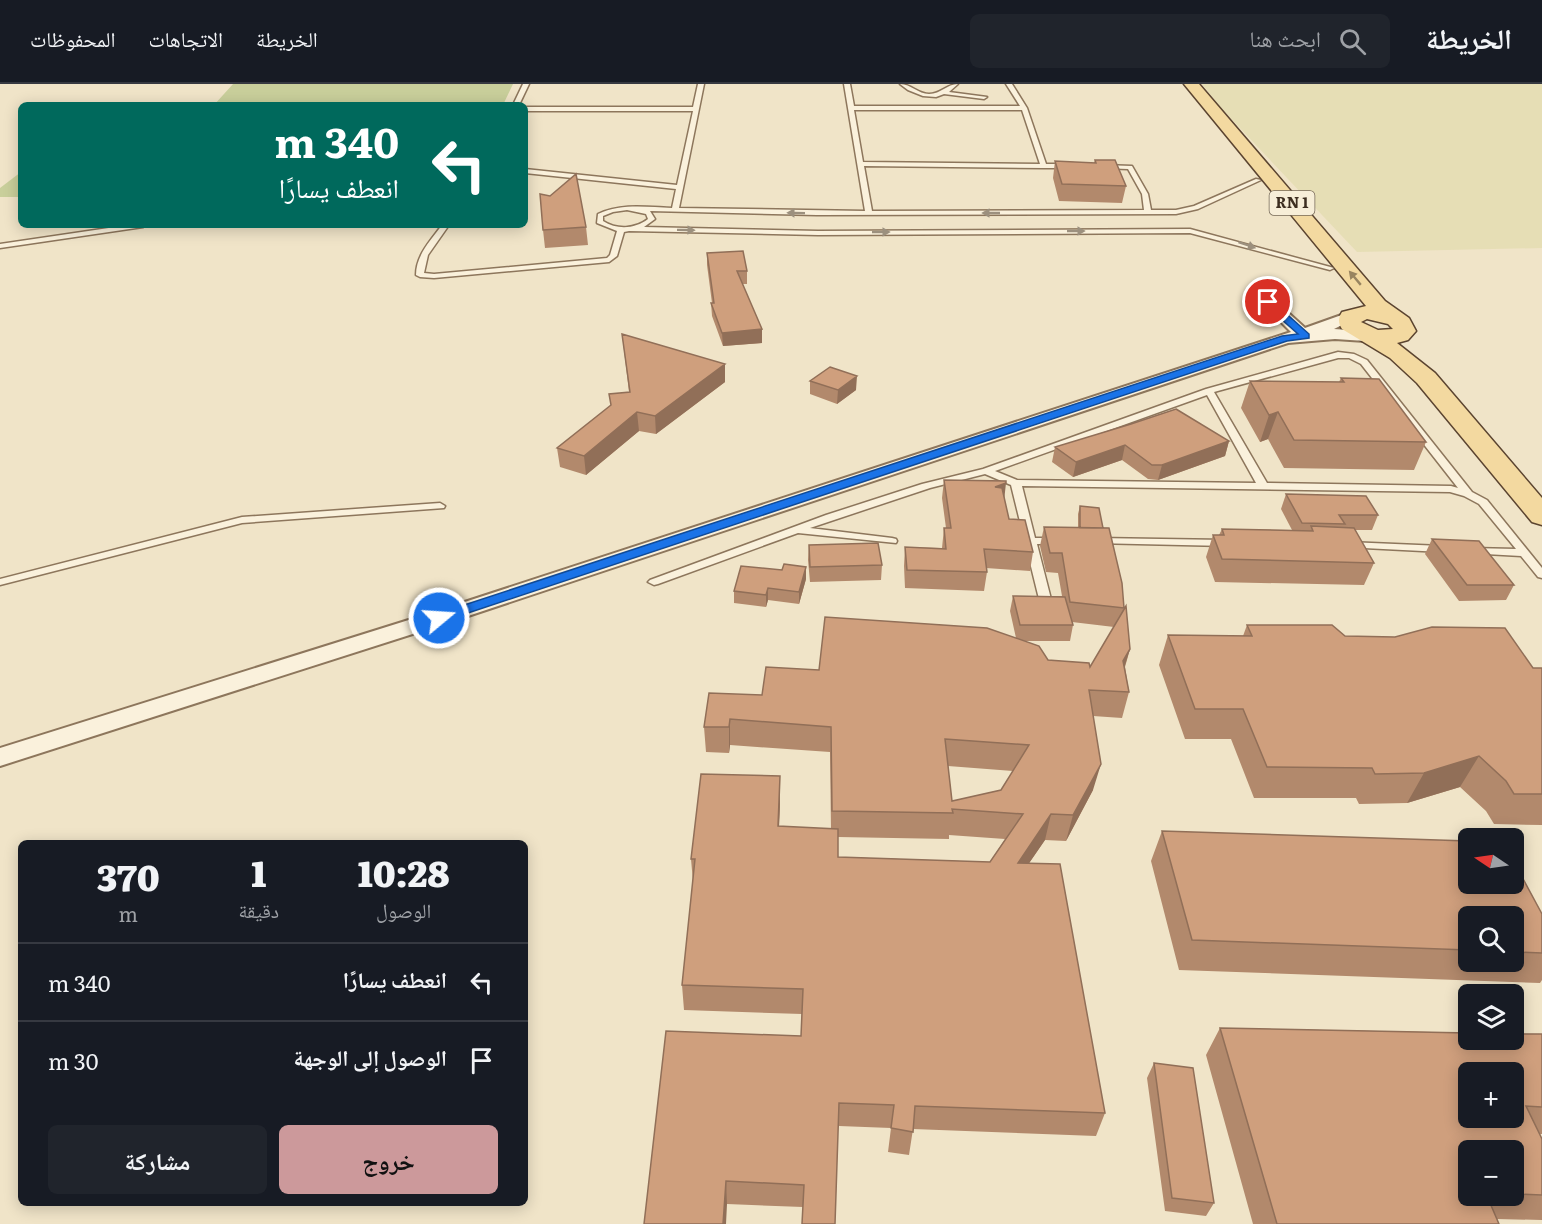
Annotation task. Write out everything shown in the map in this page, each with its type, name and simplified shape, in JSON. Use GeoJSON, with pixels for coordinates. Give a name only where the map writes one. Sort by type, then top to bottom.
{"type":"FeatureCollection","features":[{"type":"Feature","properties":{"kind":"main road","name":"RN 1"},"geometry":{"type":"LineString","coordinates":[[1173,84],[1258,180],[1330,268],[1351,304],[1360,327]]}},
{"type":"Feature","properties":{"kind":"main road","name":"RN 1"},"geometry":{"type":"LineString","coordinates":[[1191,84],[1377,306],[1400,323],[1433,367],[1542,488]]}},
{"type":"Feature","properties":{"kind":"main road"},"geometry":{"type":"LineString","coordinates":[[1370,313],[1400,323],[1403,334],[1360,327],[1370,313]]}},
{"type":"Feature","properties":{"kind":"main road"},"geometry":{"type":"LineString","coordinates":[[1360,327],[1398,353],[1426,378],[1542,516]]}},
{"type":"Feature","properties":{"kind":"street"},"geometry":{"type":"LineString","coordinates":[[1268,302],[1298,336]]}},
{"type":"Feature","properties":{"kind":"street"},"geometry":{"type":"LineString","coordinates":[[0,757],[439,618],[1298,336],[1360,327]]}},
{"type":"Feature","properties":{"kind":"street"},"geometry":{"type":"LineString","coordinates":[[1298,336],[1335,334],[1360,327]]}},
{"type":"Feature","properties":{"kind":"lane"},"geometry":{"type":"LineString","coordinates":[[517,102],[526,84]]}},
{"type":"Feature","properties":{"kind":"lane"},"geometry":{"type":"LineString","coordinates":[[675,210],[701,84]]}},
{"type":"Feature","properties":{"kind":"lane"},"geometry":{"type":"LineString","coordinates":[[846,84],[869,213]]}},
{"type":"Feature","properties":{"kind":"lane"},"geometry":{"type":"LineString","coordinates":[[903,84],[928,97],[946,93],[984,97]]}},
{"type":"Feature","properties":{"kind":"lane"},"geometry":{"type":"LineString","coordinates":[[946,93],[955,84]]}},
{"type":"Feature","properties":{"kind":"lane"},"geometry":{"type":"LineString","coordinates":[[1009,84],[1024,108],[1044,166]]}},
{"type":"Feature","properties":{"kind":"lane"},"geometry":{"type":"LineString","coordinates":[[928,97],[934,108]]}},
{"type":"Feature","properties":{"kind":"lane"},"geometry":{"type":"LineString","coordinates":[[851,108],[1024,108]]}},
{"type":"Feature","properties":{"kind":"lane"},"geometry":{"type":"LineString","coordinates":[[528,109],[696,109]]}},
{"type":"Feature","properties":{"kind":"lane"},"geometry":{"type":"LineString","coordinates":[[860,164],[1076,166]]}},
{"type":"Feature","properties":{"kind":"lane"},"geometry":{"type":"LineString","coordinates":[[1098,167],[1130,167],[1145,194],[1148,213]]}},
{"type":"Feature","properties":{"kind":"lane"},"geometry":{"type":"LineString","coordinates":[[528,171],[680,188]]}},
{"type":"Feature","properties":{"kind":"lane"},"geometry":{"type":"LineString","coordinates":[[1258,180],[1196,208],[1176,212],[869,213],[635,209],[611,210],[598,219],[607,227],[624,229],[818,233],[1190,231],[1230,239],[1281,256],[1330,268]]}},
{"type":"Feature","properties":{"kind":"lane"},"geometry":{"type":"LineString","coordinates":[[624,229],[644,225],[652,219],[648,213],[635,209]]}},
{"type":"Feature","properties":{"kind":"lane"},"geometry":{"type":"LineString","coordinates":[[1176,212],[1190,231]]}},
{"type":"Feature","properties":{"kind":"lane"},"geometry":{"type":"LineString","coordinates":[[0,246],[122,228]]}},
{"type":"Feature","properties":{"kind":"lane"},"geometry":{"type":"LineString","coordinates":[[444,228],[425,256],[419,269],[420,275],[434,276],[609,260],[613,256],[624,229]]}},
{"type":"Feature","properties":{"kind":"lane"},"geometry":{"type":"LineString","coordinates":[[654,582],[926,486],[986,471],[1209,391],[1338,355],[1359,358],[1364,362],[1468,494]]}},
{"type":"Feature","properties":{"kind":"lane"},"geometry":{"type":"LineString","coordinates":[[1209,391],[1263,486]]}},
{"type":"Feature","properties":{"kind":"lane"},"geometry":{"type":"LineString","coordinates":[[986,471],[1016,483],[1451,489],[1483,502],[1542,575]]}},
{"type":"Feature","properties":{"kind":"lane"},"geometry":{"type":"LineString","coordinates":[[1016,483],[1046,603]]}},
{"type":"Feature","properties":{"kind":"lane"},"geometry":{"type":"LineString","coordinates":[[0,582],[242,520],[440,506]]}},
{"type":"Feature","properties":{"kind":"lane"},"geometry":{"type":"LineString","coordinates":[[796,530],[892,541]]}},
{"type":"Feature","properties":{"kind":"lane"},"geometry":{"type":"LineString","coordinates":[[1030,541],[1065,541]]}},
{"type":"Feature","properties":{"kind":"lane"},"geometry":{"type":"LineString","coordinates":[[1089,541],[1243,543]]}},
{"type":"Feature","properties":{"kind":"lane"},"geometry":{"type":"LineString","coordinates":[[1337,545],[1524,553]]}},
{"type":"Feature","properties":{"kind":"shaded area"},"geometry":{"type":"Polygon","coordinates":[[[1202,84],[1542,84],[1542,248],[1357,252],[1220,107],[1202,84]]]}},
{"type":"Feature","properties":{"kind":"green space"},"geometry":{"type":"Polygon","coordinates":[[[233,84],[513,84],[504,102],[217,102],[233,84]]]}},
{"type":"Feature","properties":{"kind":"green space"},"geometry":{"type":"Polygon","coordinates":[[[18,174],[18,197],[0,197],[0,188],[18,174]]]}},
{"type":"Feature","properties":{"kind":"building"},"geometry":{"type":"Polygon","coordinates":[[[1095,160],[1115,160],[1126,186],[1062,184],[1055,161],[1096,163],[1095,160]]]}},
{"type":"Feature","properties":{"kind":"building"},"geometry":{"type":"Polygon","coordinates":[[[576,174],[586,227],[543,230],[540,194],[550,196],[576,174]]]}},
{"type":"Feature","properties":{"kind":"building"},"geometry":{"type":"Polygon","coordinates":[[[743,251],[747,271],[737,271],[762,329],[722,333],[711,303],[714,303],[707,253],[743,251]]]}},
{"type":"Feature","properties":{"kind":"building"},"geometry":{"type":"Polygon","coordinates":[[[622,334],[725,364],[655,416],[637,412],[584,456],[557,448],[611,405],[609,394],[630,392],[622,334]]]}},
{"type":"Feature","properties":{"kind":"building"},"geometry":{"type":"Polygon","coordinates":[[[830,367],[857,376],[838,390],[810,381],[830,367]]]}},
{"type":"Feature","properties":{"kind":"building"},"geometry":{"type":"Polygon","coordinates":[[[1341,378],[1379,379],[1426,442],[1294,440],[1278,412],[1269,415],[1250,381],[1344,382],[1341,378]]]}},
{"type":"Feature","properties":{"kind":"building"},"geometry":{"type":"Polygon","coordinates":[[[1176,409],[1229,441],[1162,465],[1152,465],[1125,445],[1076,462],[1055,447],[1131,424],[1176,409]]]}},
{"type":"Feature","properties":{"kind":"building"},"geometry":{"type":"Polygon","coordinates":[[[944,480],[1006,481],[995,487],[1002,488],[1009,519],[1025,520],[1033,552],[984,549],[987,572],[907,570],[905,547],[946,549],[944,528],[951,528],[944,480]]]}},
{"type":"Feature","properties":{"kind":"building"},"geometry":{"type":"Polygon","coordinates":[[[1286,494],[1366,496],[1378,515],[1339,515],[1345,524],[1302,523],[1286,494]]]}},
{"type":"Feature","properties":{"kind":"building"},"geometry":{"type":"Polygon","coordinates":[[[1080,506],[1099,508],[1103,528],[1080,528],[1080,506]]]}},
{"type":"Feature","properties":{"kind":"building"},"geometry":{"type":"Polygon","coordinates":[[[1311,526],[1354,528],[1374,563],[1222,559],[1213,535],[1224,535],[1222,529],[1313,531],[1311,526]]]}},
{"type":"Feature","properties":{"kind":"building"},"geometry":{"type":"Polygon","coordinates":[[[1044,527],[1109,528],[1122,583],[1124,608],[1070,602],[1062,553],[1050,553],[1044,527]]]}},
{"type":"Feature","properties":{"kind":"building"},"geometry":{"type":"Polygon","coordinates":[[[1432,539],[1479,541],[1514,585],[1467,585],[1432,539]]]}},
{"type":"Feature","properties":{"kind":"building"},"geometry":{"type":"Polygon","coordinates":[[[878,543],[882,565],[810,567],[809,545],[878,543]]]}},
{"type":"Feature","properties":{"kind":"building"},"geometry":{"type":"Polygon","coordinates":[[[784,564],[806,567],[799,592],[768,588],[766,595],[734,591],[741,566],[782,570],[784,564]]]}},
{"type":"Feature","properties":{"kind":"building"},"geometry":{"type":"Polygon","coordinates":[[[1013,596],[1065,597],[1073,625],[1020,625],[1013,596]]]}},
{"type":"Feature","properties":{"kind":"building"},"geometry":{"type":"Polygon","coordinates":[[[1126,606],[1130,649],[1123,661],[1129,692],[1089,690],[1101,764],[1073,815],[1051,814],[1018,863],[1060,864],[1105,1113],[915,1106],[913,1132],[891,1128],[894,1105],[839,1103],[835,1224],[802,1224],[804,1185],[726,1181],[723,1224],[644,1224],[666,1031],[801,1036],[803,989],[682,985],[695,859],[691,859],[701,774],[780,776],[778,826],[838,829],[838,857],[990,862],[1023,814],[952,809],[953,813],[832,811],[831,727],[730,719],[729,727],[704,727],[709,693],[762,695],[766,667],[819,670],[825,617],[987,628],[1039,646],[1048,660],[1089,663],[1090,667],[1126,606]],[[945,739],[952,801],[1001,790],[1029,745],[945,739]]]}},
{"type":"Feature","properties":{"kind":"building"},"geometry":{"type":"Polygon","coordinates":[[[1247,625],[1332,625],[1345,636],[1395,637],[1432,627],[1505,628],[1533,668],[1542,668],[1542,794],[1514,794],[1506,781],[1479,756],[1424,773],[1375,774],[1372,768],[1267,767],[1243,709],[1195,709],[1168,635],[1252,636],[1247,625]]]}},
{"type":"Feature","properties":{"kind":"building"},"geometry":{"type":"Polygon","coordinates":[[[1162,831],[1458,841],[1458,894],[1524,894],[1524,881],[1542,914],[1542,953],[1524,952],[1524,906],[1458,906],[1458,950],[1192,940],[1162,831]]]}},
{"type":"Feature","properties":{"kind":"building"},"geometry":{"type":"Polygon","coordinates":[[[1220,1028],[1458,1033],[1458,1050],[1524,1050],[1524,1034],[1542,1034],[1542,1107],[1526,1106],[1542,1139],[1542,1195],[1524,1194],[1524,1140],[1458,1140],[1458,1206],[1491,1206],[1499,1224],[1277,1224],[1220,1028]]]}},
{"type":"Feature","properties":{"kind":"building"},"geometry":{"type":"Polygon","coordinates":[[[1154,1063],[1193,1068],[1214,1203],[1172,1198],[1154,1063]]]}},
{"type":"Feature","properties":{"kind":"route"},"geometry":{"type":"LineString","coordinates":[[439,618],[1286,338],[1305,336],[1268,302]]}}]}
